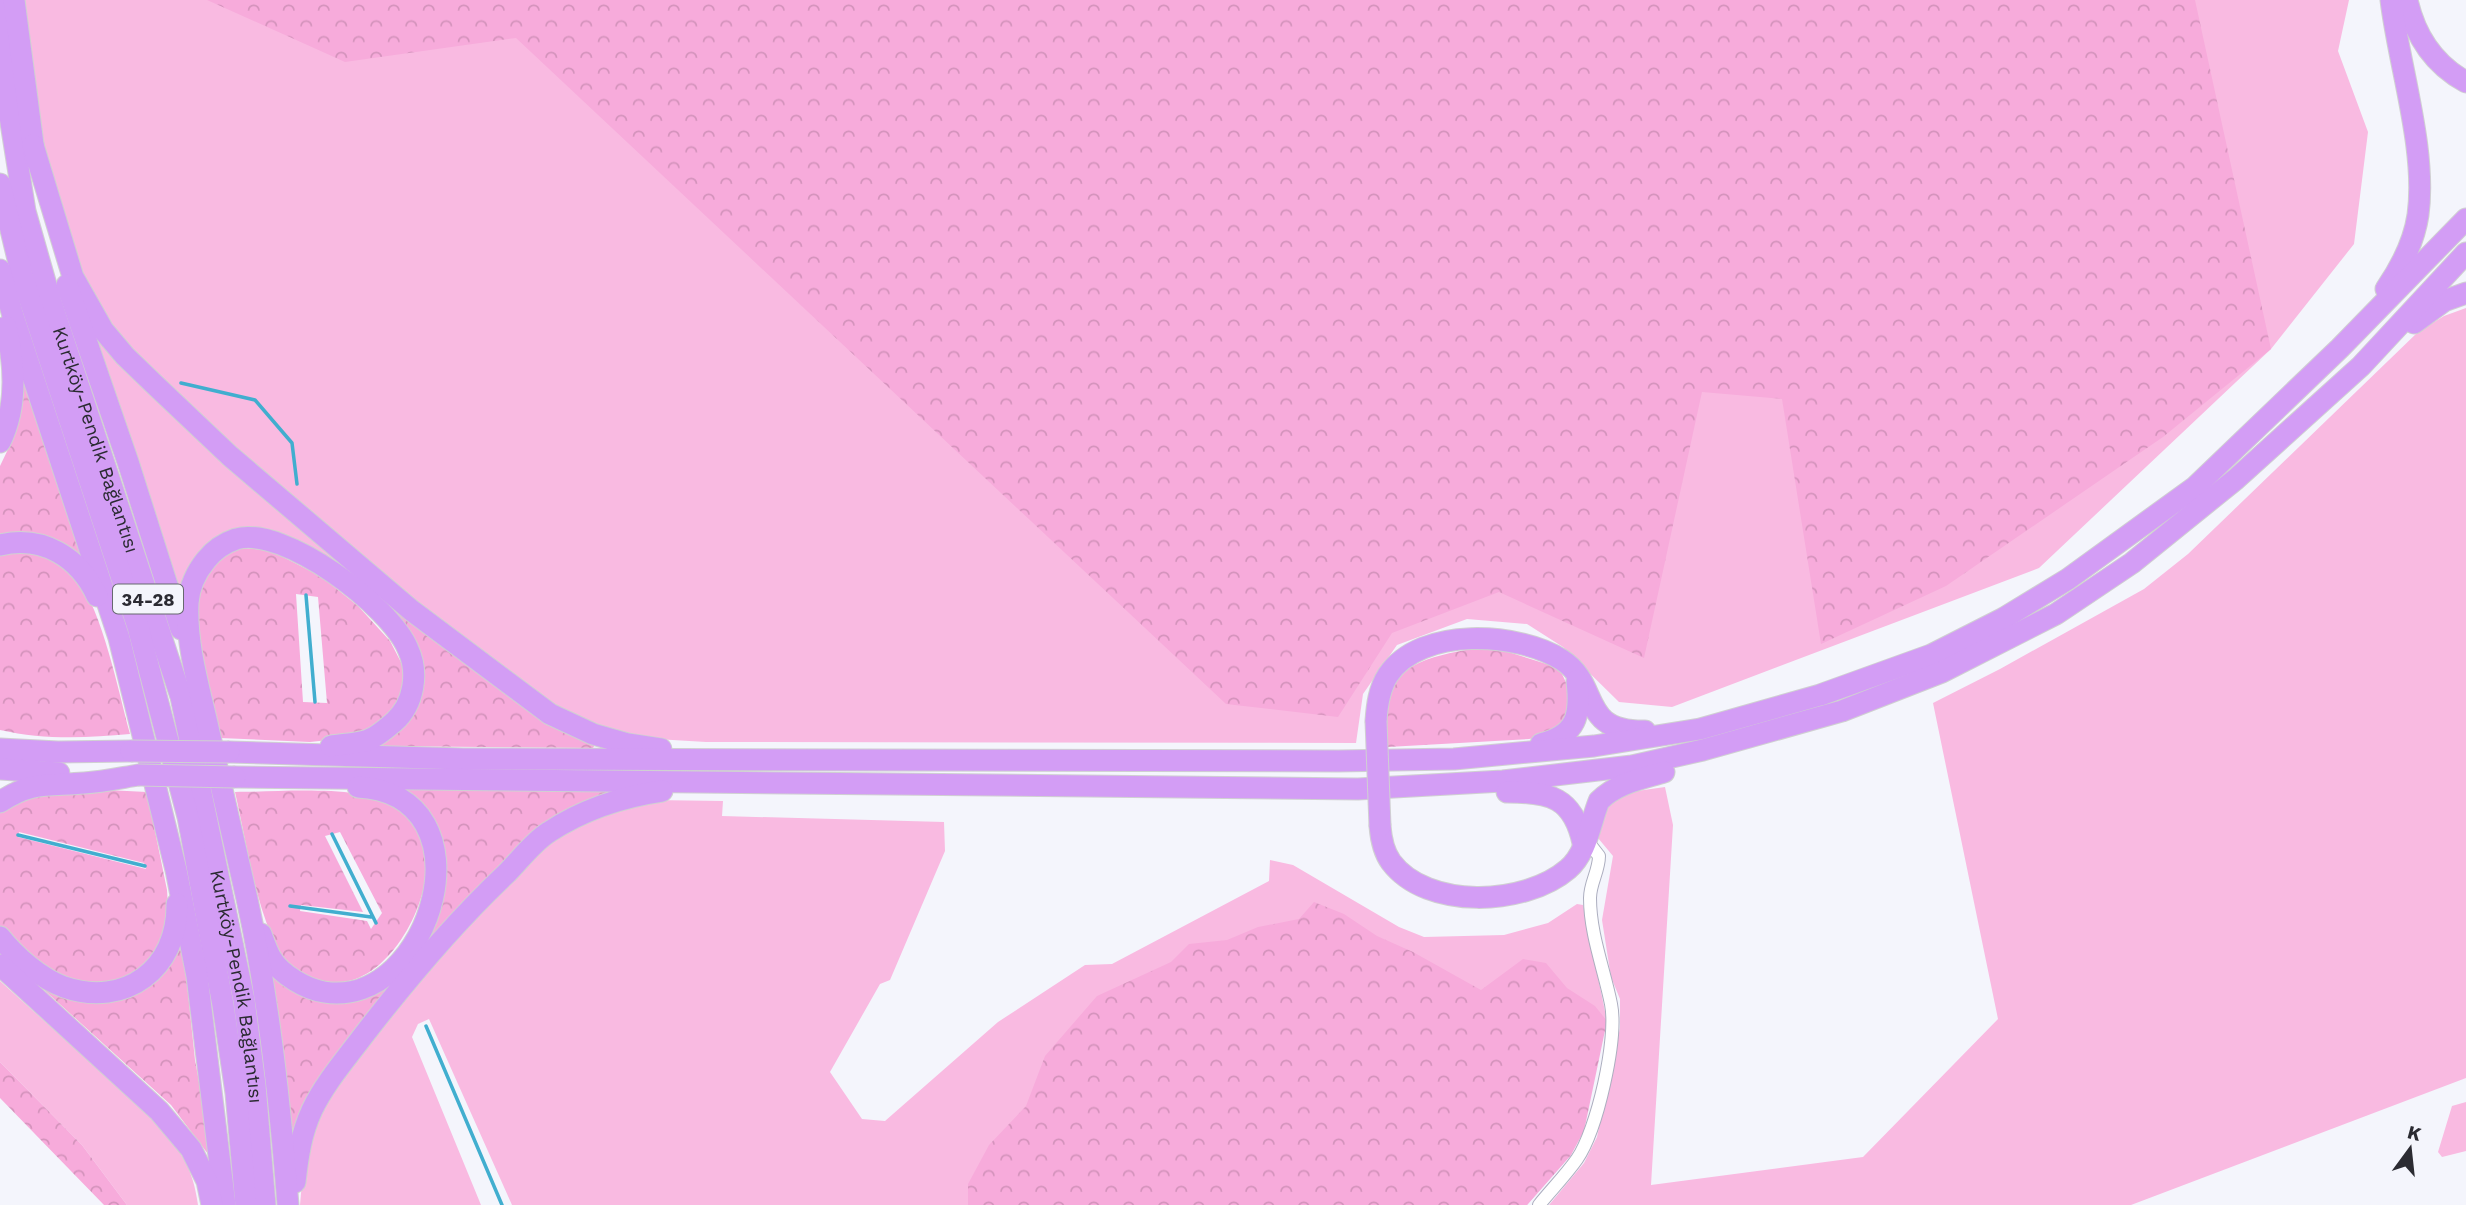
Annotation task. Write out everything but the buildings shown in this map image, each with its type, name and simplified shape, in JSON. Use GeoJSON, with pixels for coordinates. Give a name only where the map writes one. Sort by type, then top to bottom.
{"type":"FeatureCollection","features":[{"type":"Feature","properties":{"kind":"highway","name":"Kurtköy-Pendik Bağlantısı"},"geometry":{"type":"LineString","coordinates":[[4,0],[8,104],[25,211],[50,299],[181,696],[244,1000],[255,1085],[265,1205]]}},
{"type":"Feature","properties":{"kind":"highway"},"geometry":{"type":"LineString","coordinates":[[14,0],[33,145],[53,246],[128,462],[196,675]]}},
{"type":"Feature","properties":{"kind":"highway"},"geometry":{"type":"LineString","coordinates":[[2340,348],[2392,281],[2409,249],[2418,215],[2420,178],[2391,0]]}},
{"type":"Feature","properties":{"kind":"highway"},"geometry":{"type":"LineString","coordinates":[[2407,0],[2411,19],[2428,50],[2442,66],[2466,82]]}},
{"type":"Feature","properties":{"kind":"highway"},"geometry":{"type":"LineString","coordinates":[[33,145],[73,277],[103,330],[125,356],[230,456],[411,610],[550,714],[593,734],[654,748],[771,761]]}},
{"type":"Feature","properties":{"kind":"highway","name":"Kurtköy-Pendik Bağlantısı"},"geometry":{"type":"LineString","coordinates":[[0,184],[22,275],[138,627],[188,817],[223,1005],[236,1093],[246,1205]]}},
{"type":"Feature","properties":{"kind":"highway"},"geometry":{"type":"LineString","coordinates":[[0,749],[463,759],[1338,761],[1454,758],[1594,746],[1700,730],[1821,695],[1918,660],[2004,618],[2068,579],[2195,487],[2340,348],[2466,219]]}},
{"type":"Feature","properties":{"kind":"highway"},"geometry":{"type":"LineString","coordinates":[[2361,366],[2466,253]]}},
{"type":"Feature","properties":{"kind":"highway"},"geometry":{"type":"LineString","coordinates":[[0,270],[118,638],[176,870],[197,976],[225,1205]]}},
{"type":"Feature","properties":{"kind":"highway"},"geometry":{"type":"LineString","coordinates":[[1700,730],[1633,731],[1616,727],[1594,710],[1576,676],[1565,662],[1514,641],[1484,639],[1441,644],[1414,653],[1394,668],[1382,685],[1378,697],[1380,826],[1385,852],[1398,869],[1424,886],[1465,897],[1513,894],[1542,885],[1569,868],[1580,854],[1599,801],[1615,789],[1722,755],[1942,672],[2056,614],[2132,562],[2236,479],[2361,366],[2429,310],[2466,293]]}},
{"type":"Feature","properties":{"kind":"highway"},"geometry":{"type":"LineString","coordinates":[[0,297],[14,382],[11,409],[0,442]]}},
{"type":"Feature","properties":{"kind":"highway"},"geometry":{"type":"LineString","coordinates":[[273,755],[370,740],[403,714],[415,679],[408,649],[397,632],[374,605],[347,582],[304,555],[269,540],[238,538],[215,549],[198,570],[188,598],[187,624],[196,675],[248,903],[268,1023],[288,1205]]}},
{"type":"Feature","properties":{"kind":"highway"},"geometry":{"type":"LineString","coordinates":[[0,545],[24,541],[48,547],[67,557],[90,580],[118,638]]}},
{"type":"Feature","properties":{"kind":"highway"},"geometry":{"type":"LineString","coordinates":[[1454,758],[1542,744],[1565,735],[1577,713],[1576,676]]}},
{"type":"Feature","properties":{"kind":"highway"},"geometry":{"type":"LineString","coordinates":[[1358,789],[1503,781],[1632,766],[1703,750],[1842,711]]}},
{"type":"Feature","properties":{"kind":"highway"},"geometry":{"type":"LineString","coordinates":[[0,738],[58,752]]}},
{"type":"Feature","properties":{"kind":"highway"},"geometry":{"type":"LineString","coordinates":[[0,769],[138,775],[1358,789],[1545,794],[1571,811],[1577,821],[1583,844]]}},
{"type":"Feature","properties":{"kind":"highway"},"geometry":{"type":"LineString","coordinates":[[0,802],[19,790],[39,785],[85,783],[138,775]]}},
{"type":"Feature","properties":{"kind":"highway"},"geometry":{"type":"LineString","coordinates":[[248,903],[272,959],[280,968],[314,990],[349,993],[384,978],[399,961],[422,927],[435,892],[437,876],[433,841],[416,811],[404,801],[386,792],[368,788],[270,776]]}},
{"type":"Feature","properties":{"kind":"highway"},"geometry":{"type":"LineString","coordinates":[[293,1205],[301,1138],[328,1083],[431,953],[488,891],[546,834],[583,812],[638,795],[704,783]]}},
{"type":"Feature","properties":{"kind":"highway"},"geometry":{"type":"LineString","coordinates":[[0,937],[19,958],[62,986],[100,993],[124,989],[142,980],[156,968],[166,953],[177,914],[176,870]]}},
{"type":"Feature","properties":{"kind":"highway"},"geometry":{"type":"LineString","coordinates":[[0,965],[159,1111],[191,1149],[208,1181],[212,1205]]}},
{"type":"Feature","properties":{"kind":"street"},"geometry":{"type":"LineString","coordinates":[[1539,1205],[1577,1159],[1585,1144],[1600,1099],[1612,1032],[1611,1004],[1602,975],[1591,908],[1591,886],[1599,856],[1592,847],[1583,844]]}},
{"type":"Feature","properties":{"kind":"shaded area"},"geometry":{"type":"Polygon","coordinates":[[[24,0],[2349,0],[2338,51],[2368,132],[2354,244],[2271,349],[2039,568],[1672,707],[1619,702],[1563,647],[1527,624],[1467,619],[1397,645],[1363,694],[1356,743],[706,742],[639,738],[605,731],[543,701],[466,644],[227,443],[129,348],[101,314],[71,256],[51,183],[38,115],[24,0]]]}},
{"type":"Feature","properties":{"kind":"shaded area"},"geometry":{"type":"Polygon","coordinates":[[[83,307],[355,571],[351,574],[290,538],[249,529],[179,598],[83,307]]]}},
{"type":"Feature","properties":{"kind":"shaded area"},"geometry":{"type":"Polygon","coordinates":[[[2466,308],[2466,1078],[2131,1205],[1549,1205],[1584,1163],[1597,1137],[1620,1028],[1620,999],[1611,977],[1602,920],[1613,856],[1598,838],[1607,807],[1623,793],[1665,787],[1673,825],[1651,1185],[1863,1157],[1998,1019],[1933,703],[2144,589],[2188,554],[2418,332],[2444,316],[2466,308]]]}},
{"type":"Feature","properties":{"kind":"shaded area"},"geometry":{"type":"Polygon","coordinates":[[[652,800],[723,801],[722,816],[944,822],[945,851],[890,980],[880,984],[830,1072],[862,1119],[885,1121],[998,1022],[1085,965],[1112,964],[1269,881],[1270,860],[1293,865],[1399,927],[1424,937],[1504,935],[1548,923],[1577,904],[1583,905],[1607,1021],[1571,1155],[1527,1205],[512,1205],[429,1019],[418,1024],[412,1037],[481,1205],[300,1205],[305,1148],[316,1115],[404,996],[519,869],[580,820],[652,800]]]}},
{"type":"Feature","properties":{"kind":"shaded area"},"geometry":{"type":"Polygon","coordinates":[[[0,981],[160,1125],[185,1162],[193,1181],[198,1205],[127,1205],[82,1145],[0,1062],[0,981]]]}},
{"type":"Feature","properties":{"kind":"shaded area"},"geometry":{"type":"Polygon","coordinates":[[[2466,1102],[2466,1151],[2442,1157],[2438,1152],[2452,1106],[2466,1102]]]}},
{"type":"Feature","properties":{"kind":"green space"},"geometry":{"type":"Polygon","coordinates":[[[207,0],[2195,0],[2271,349],[2163,437],[1946,586],[1821,644],[1782,399],[1702,392],[1644,658],[1499,592],[1392,633],[1338,717],[1226,704],[516,38],[345,62],[207,0]]]}},
{"type":"Feature","properties":{"kind":"green space"},"geometry":{"type":"Polygon","coordinates":[[[22,368],[87,563],[0,537],[0,466],[12,441],[22,368]]]}},
{"type":"Feature","properties":{"kind":"green space"},"geometry":{"type":"Polygon","coordinates":[[[241,548],[269,550],[322,577],[358,606],[390,641],[404,668],[404,686],[398,702],[383,723],[347,738],[310,742],[220,738],[195,624],[202,577],[219,558],[241,548]],[[296,594],[303,702],[327,703],[318,597],[296,594]]]}},
{"type":"Feature","properties":{"kind":"green space"},"geometry":{"type":"Polygon","coordinates":[[[30,551],[66,567],[86,592],[109,652],[130,734],[65,737],[0,730],[0,554],[30,551]]]}},
{"type":"Feature","properties":{"kind":"green space"},"geometry":{"type":"Polygon","coordinates":[[[355,571],[597,741],[593,748],[374,746],[423,679],[351,574],[355,571]]]}},
{"type":"Feature","properties":{"kind":"green space"},"geometry":{"type":"Polygon","coordinates":[[[1482,647],[1553,666],[1561,672],[1572,695],[1560,726],[1548,734],[1529,739],[1388,747],[1385,704],[1398,677],[1423,661],[1482,647]]]}},
{"type":"Feature","properties":{"kind":"green space"},"geometry":{"type":"Polygon","coordinates":[[[394,788],[616,790],[447,925],[289,1158],[265,957],[333,1001],[355,1000],[384,989],[407,966],[443,899],[446,857],[433,819],[394,788]]]}},
{"type":"Feature","properties":{"kind":"green space"},"geometry":{"type":"Polygon","coordinates":[[[87,789],[147,792],[167,890],[169,924],[156,955],[126,981],[80,985],[45,968],[0,926],[0,810],[21,795],[87,789]],[[19,832],[18,837],[146,869],[144,863],[19,832]]]}},
{"type":"Feature","properties":{"kind":"green space"},"geometry":{"type":"Polygon","coordinates":[[[235,792],[342,792],[382,799],[402,810],[416,827],[424,843],[427,855],[425,882],[409,927],[395,948],[378,965],[359,978],[338,983],[310,977],[283,960],[276,949],[260,902],[235,792]],[[340,832],[325,836],[363,912],[301,905],[300,911],[367,921],[371,929],[382,913],[340,832]]]}},
{"type":"Feature","properties":{"kind":"green space"},"geometry":{"type":"Polygon","coordinates":[[[1314,902],[1344,914],[1377,936],[1413,952],[1481,990],[1523,959],[1546,963],[1567,988],[1595,1006],[1607,1021],[1584,1131],[1571,1155],[1527,1205],[968,1205],[968,1184],[989,1145],[1026,1106],[1045,1056],[1097,996],[1171,962],[1189,944],[1227,940],[1258,927],[1299,919],[1314,902]]]}},
{"type":"Feature","properties":{"kind":"green space"},"geometry":{"type":"Polygon","coordinates":[[[182,935],[195,1060],[214,1162],[171,1105],[40,989],[0,946],[106,1001],[182,935]]]}},
{"type":"Feature","properties":{"kind":"green space"},"geometry":{"type":"Polygon","coordinates":[[[0,1062],[82,1145],[127,1205],[104,1205],[0,1098],[0,1062]]]}},
{"type":"Feature","properties":{"kind":"waterway"},"geometry":{"type":"LineString","coordinates":[[181,383],[255,400],[292,443],[297,484]]}},
{"type":"Feature","properties":{"kind":"waterway"},"geometry":{"type":"LineString","coordinates":[[306,595],[315,702]]}},
{"type":"Feature","properties":{"kind":"waterway"},"geometry":{"type":"LineString","coordinates":[[332,834],[376,923]]}},
{"type":"Feature","properties":{"kind":"waterway"},"geometry":{"type":"LineString","coordinates":[[18,835],[145,866]]}},
{"type":"Feature","properties":{"kind":"waterway"},"geometry":{"type":"LineString","coordinates":[[290,906],[371,917]]}},
{"type":"Feature","properties":{"kind":"waterway"},"geometry":{"type":"LineString","coordinates":[[426,1026],[502,1205]]}}]}
